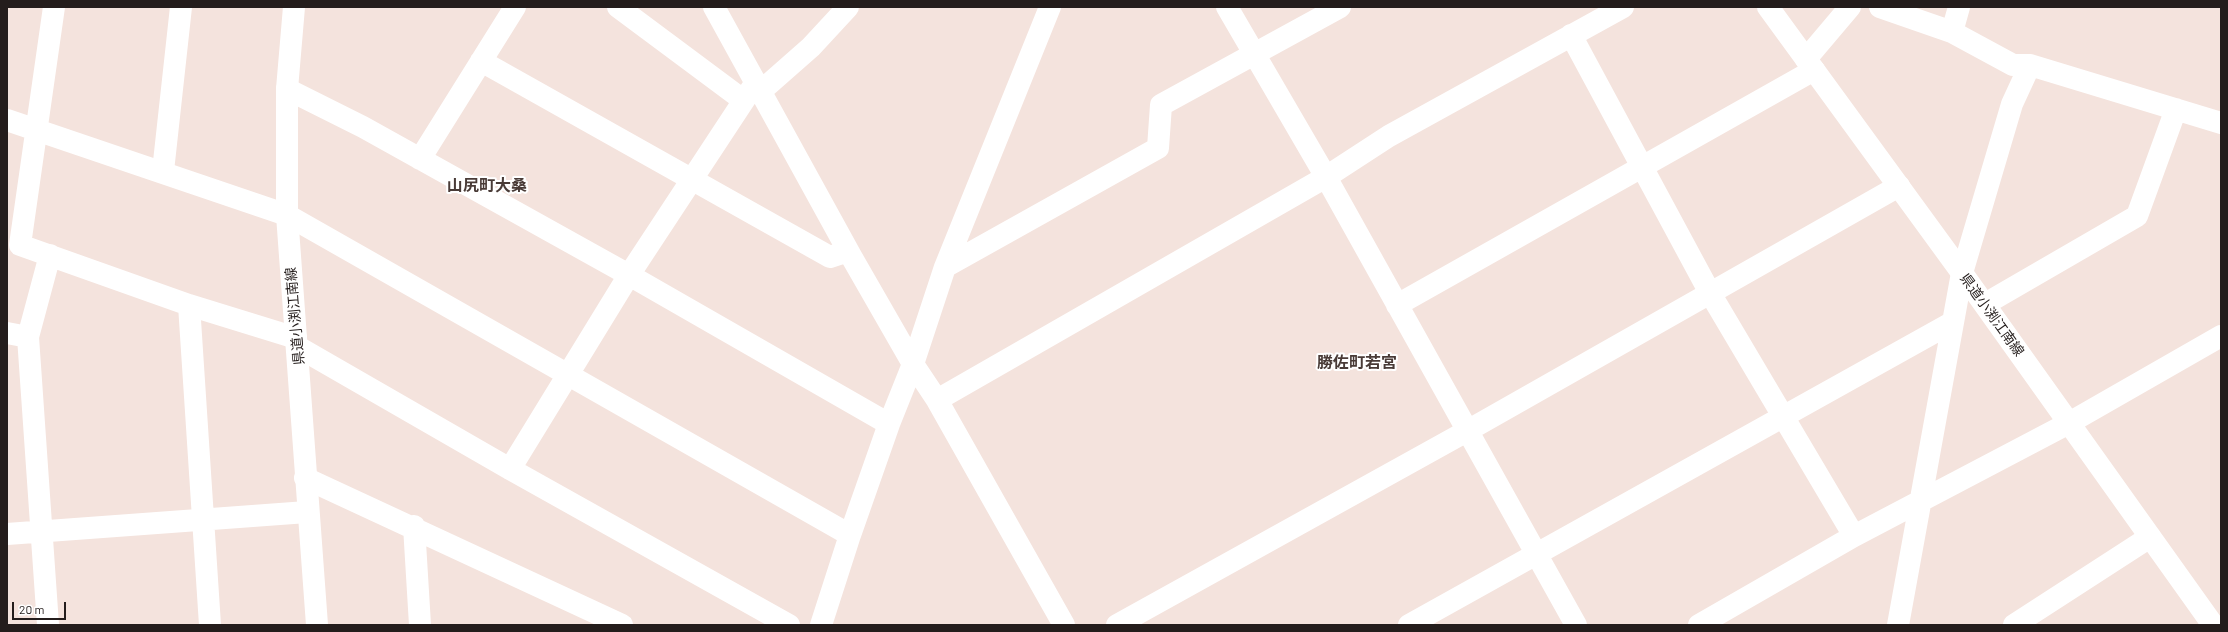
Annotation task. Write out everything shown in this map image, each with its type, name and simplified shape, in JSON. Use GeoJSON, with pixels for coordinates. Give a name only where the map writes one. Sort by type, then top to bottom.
{"type":"FeatureCollection","features":[{"type":"Feature","properties":{"kind":"street"},"geometry":{"type":"LineString","coordinates":[[54,7],[35,130],[20,245],[297,342],[510,469],[789,625]]}},
{"type":"Feature","properties":{"kind":"street"},"geometry":{"type":"LineString","coordinates":[[163,172],[181,7]]}},
{"type":"Feature","properties":{"kind":"street","name":"県道小渕江南線"},"geometry":{"type":"LineString","coordinates":[[294,7],[286,89],[287,215],[317,625]]}},
{"type":"Feature","properties":{"kind":"street"},"geometry":{"type":"LineString","coordinates":[[420,159],[515,7]]}},
{"type":"Feature","properties":{"kind":"street"},"geometry":{"type":"LineString","coordinates":[[618,7],[753,91]]}},
{"type":"Feature","properties":{"kind":"street"},"geometry":{"type":"LineString","coordinates":[[714,7],[753,91],[848,250],[913,364],[937,400],[1064,625]]}},
{"type":"Feature","properties":{"kind":"street"},"geometry":{"type":"LineString","coordinates":[[510,469],[629,275],[753,91],[812,48],[848,7]]}},
{"type":"Feature","properties":{"kind":"street"},"geometry":{"type":"LineString","coordinates":[[821,625],[850,535],[889,424],[913,364],[945,268],[1050,7]]}},
{"type":"Feature","properties":{"kind":"street"},"geometry":{"type":"LineString","coordinates":[[1227,7],[1254,56],[1326,177],[1576,625]]}},
{"type":"Feature","properties":{"kind":"street"},"geometry":{"type":"LineString","coordinates":[[945,268],[1158,148],[1161,105],[1254,56],[1340,7]]}},
{"type":"Feature","properties":{"kind":"street"},"geometry":{"type":"LineString","coordinates":[[937,400],[1326,177],[1389,136],[1623,7]]}},
{"type":"Feature","properties":{"kind":"street","name":"県道小渕江南線"},"geometry":{"type":"LineString","coordinates":[[1768,7],[1962,272],[2213,625]]}},
{"type":"Feature","properties":{"kind":"street"},"geometry":{"type":"LineString","coordinates":[[1398,305],[1642,167],[1810,65],[1850,7]]}},
{"type":"Feature","properties":{"kind":"street"},"geometry":{"type":"LineString","coordinates":[[1880,7],[1952,32],[2013,66],[2030,65],[2221,122]]}},
{"type":"Feature","properties":{"kind":"street"},"geometry":{"type":"LineString","coordinates":[[1952,32],[1959,7]]}},
{"type":"Feature","properties":{"kind":"street"},"geometry":{"type":"LineString","coordinates":[[1571,35],[1710,293],[1854,536]]}},
{"type":"Feature","properties":{"kind":"street"},"geometry":{"type":"LineString","coordinates":[[481,61],[693,178],[830,257],[848,250]]}},
{"type":"Feature","properties":{"kind":"street"},"geometry":{"type":"LineString","coordinates":[[1898,625],[1962,272],[2012,104],[2030,65]]}},
{"type":"Feature","properties":{"kind":"street"},"geometry":{"type":"LineString","coordinates":[[286,89],[363,127],[629,275],[889,424]]}},
{"type":"Feature","properties":{"kind":"street"},"geometry":{"type":"LineString","coordinates":[[1985,304],[2137,216],[2176,109]]}},
{"type":"Feature","properties":{"kind":"street"},"geometry":{"type":"LineString","coordinates":[[7,120],[287,215],[850,535]]}},
{"type":"Feature","properties":{"kind":"street"},"geometry":{"type":"LineString","coordinates":[[1117,625],[1467,430],[1899,186]]}},
{"type":"Feature","properties":{"kind":"street"},"geometry":{"type":"LineString","coordinates":[[48,625],[28,337],[50,255]]}},
{"type":"Feature","properties":{"kind":"street"},"geometry":{"type":"LineString","coordinates":[[189,305],[210,625]]}},
{"type":"Feature","properties":{"kind":"street"},"geometry":{"type":"LineString","coordinates":[[1409,625],[1953,322]]}},
{"type":"Feature","properties":{"kind":"street"},"geometry":{"type":"LineString","coordinates":[[7,333],[28,337]]}},
{"type":"Feature","properties":{"kind":"street"},"geometry":{"type":"LineString","coordinates":[[1699,625],[1854,536],[2069,423],[2221,336]]}},
{"type":"Feature","properties":{"kind":"street"},"geometry":{"type":"LineString","coordinates":[[306,478],[414,526],[622,625]]}},
{"type":"Feature","properties":{"kind":"street"},"geometry":{"type":"LineString","coordinates":[[7,534],[202,518],[308,512]]}},
{"type":"Feature","properties":{"kind":"street"},"geometry":{"type":"LineString","coordinates":[[414,526],[420,625]]}},
{"type":"Feature","properties":{"kind":"street"},"geometry":{"type":"LineString","coordinates":[[2014,625],[2150,537]]}},
{"type":"Feature","properties":{"kind":"district","name":"山尻町大桑"},"geometry":{"type":"Point","coordinates":[487,186]}},
{"type":"Feature","properties":{"kind":"district","name":"勝佐町若宮"},"geometry":{"type":"Point","coordinates":[1357,363]}}]}
